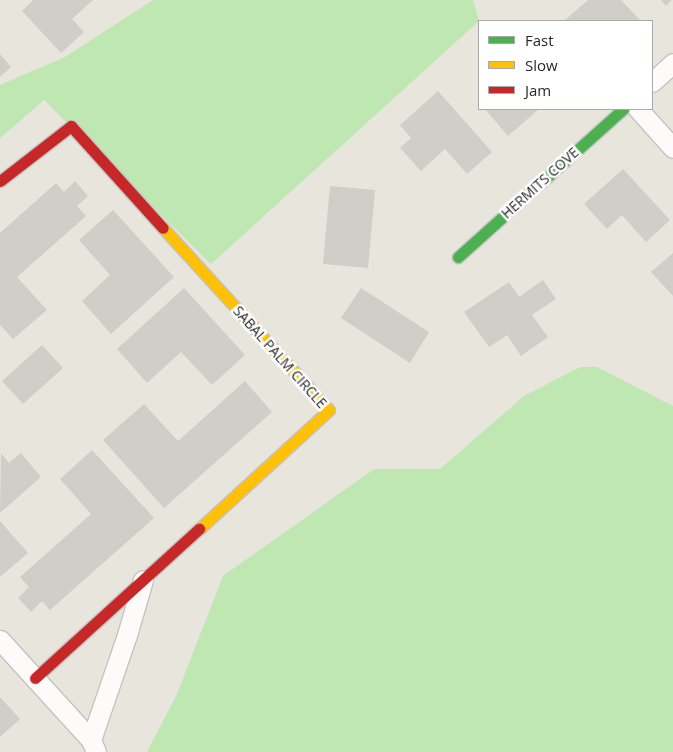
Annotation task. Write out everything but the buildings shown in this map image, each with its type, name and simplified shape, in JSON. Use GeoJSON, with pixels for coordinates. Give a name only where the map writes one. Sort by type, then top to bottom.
{"type":"FeatureCollection","features":[{"type":"Feature","properties":{"kind":"street"},"geometry":{"type":"LineString","coordinates":[[653,81],[673,63]]}},
{"type":"Feature","properties":{"kind":"street","name":"HERMITS COVE"},"geometry":{"type":"LineString","coordinates":[[458,257],[622,110]]}},
{"type":"Feature","properties":{"kind":"street"},"geometry":{"type":"LineString","coordinates":[[639,110],[673,148]]}},
{"type":"Feature","properties":{"kind":"street","name":"SABAL PALM CIRCLE"},"geometry":{"type":"LineString","coordinates":[[0,181],[71,126],[329,410],[35,678]]}},
{"type":"Feature","properties":{"kind":"street"},"geometry":{"type":"LineString","coordinates":[[93,746],[142,580]]}},
{"type":"Feature","properties":{"kind":"street"},"geometry":{"type":"LineString","coordinates":[[0,640],[93,746]]}},
{"type":"Feature","properties":{"kind":"green space"},"geometry":{"type":"Polygon","coordinates":[[[153,0],[473,0],[479,20],[211,264],[44,100],[0,138],[0,85],[65,57],[153,0]]]}},
{"type":"Feature","properties":{"kind":"green space"},"geometry":{"type":"Polygon","coordinates":[[[580,367],[597,367],[673,406],[673,752],[147,752],[177,694],[223,576],[374,469],[440,469],[524,396],[580,367]]]}},
{"type":"Feature","properties":{"kind":"traffic: fast"},"geometry":{"type":"LineString","coordinates":[[458,257],[622,110]]}},
{"type":"Feature","properties":{"kind":"traffic: slow"},"geometry":{"type":"LineString","coordinates":[[163,228],[329,410],[199,529]]}},
{"type":"Feature","properties":{"kind":"traffic: jam"},"geometry":{"type":"LineString","coordinates":[[0,181],[71,126],[163,228]]}},
{"type":"Feature","properties":{"kind":"traffic: jam"},"geometry":{"type":"LineString","coordinates":[[35,678],[199,529]]}}]}
